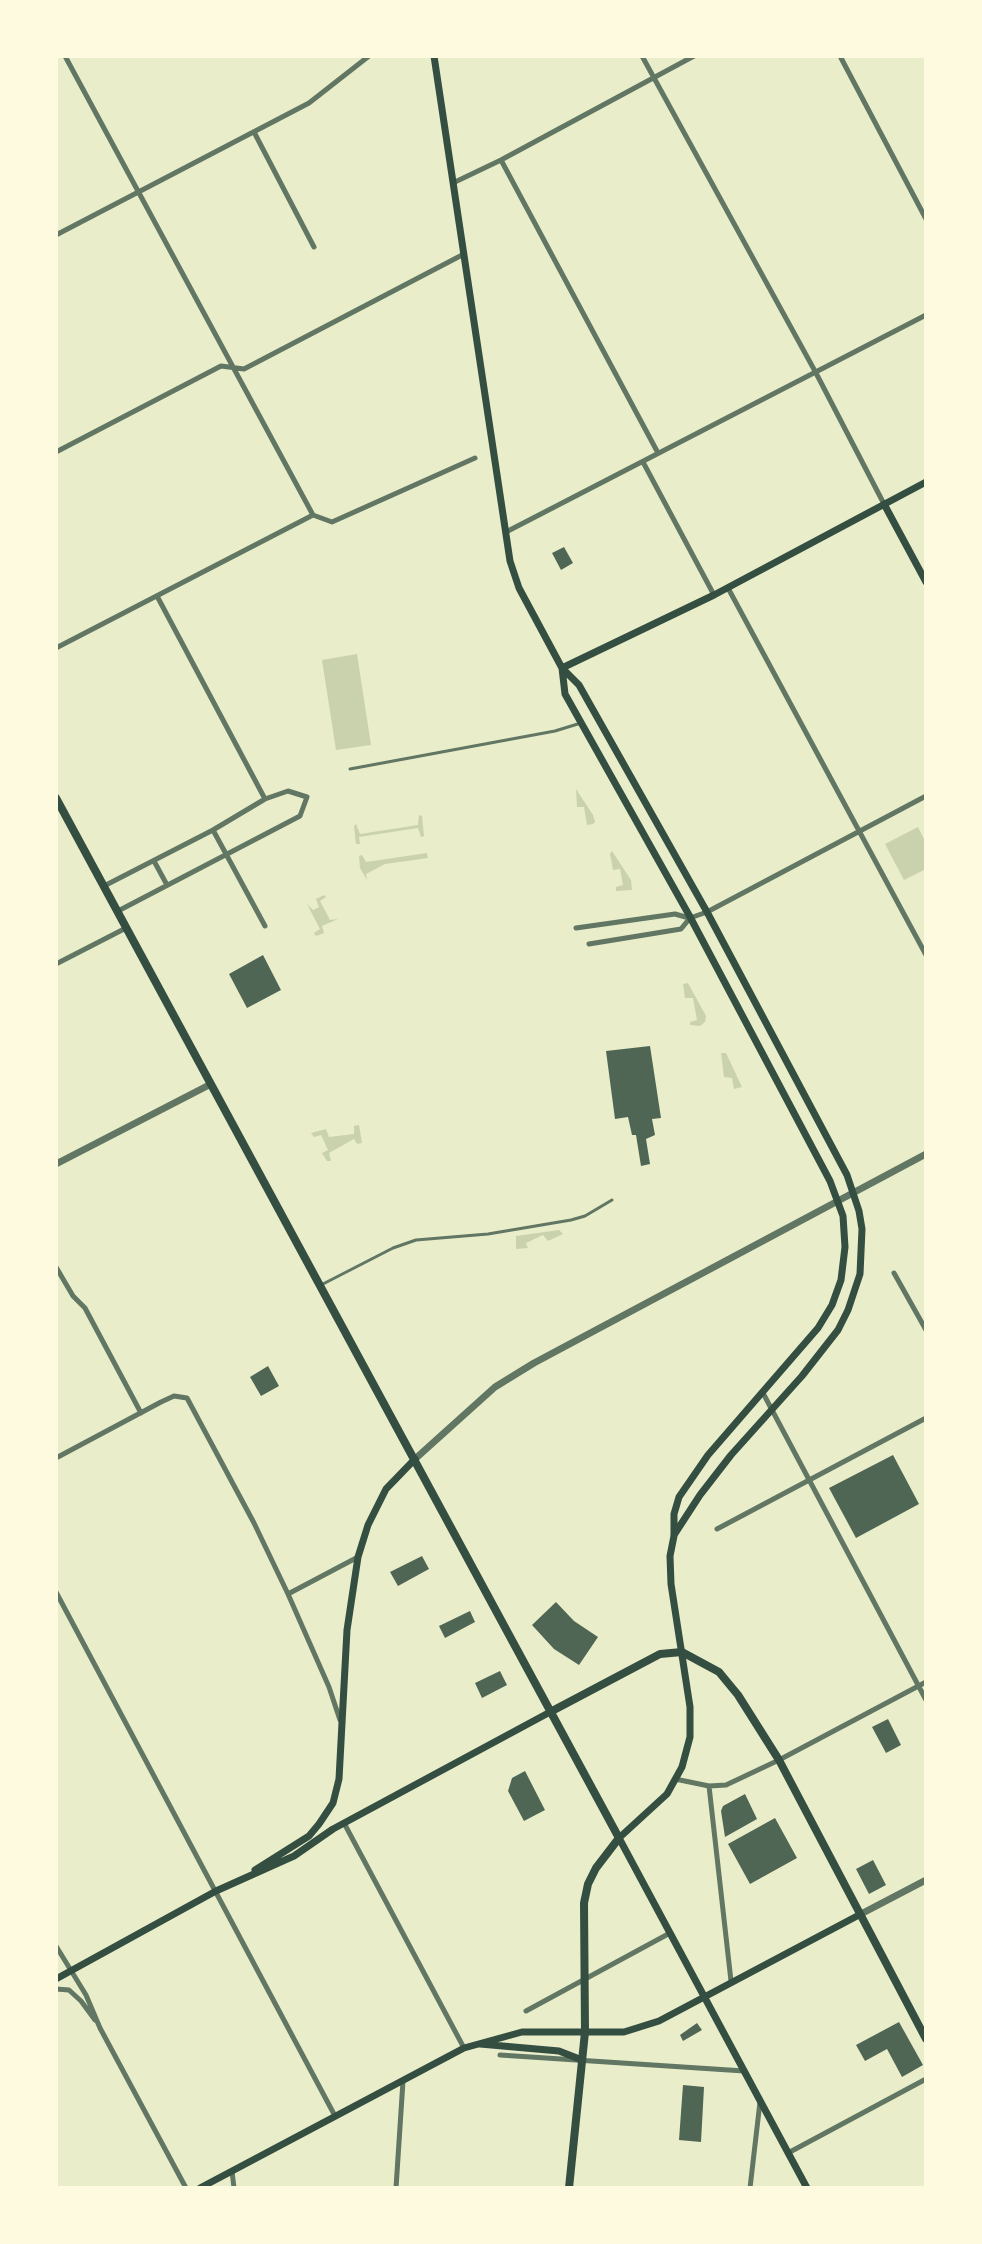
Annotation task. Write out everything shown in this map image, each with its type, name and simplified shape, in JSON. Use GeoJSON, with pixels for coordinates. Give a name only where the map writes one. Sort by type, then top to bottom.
{"type":"FeatureCollection","features":[{"type":"Feature","properties":{"kind":"main road"},"geometry":{"type":"LineString","coordinates":[[434,56],[510,561],[519,588],[562,668],[579,685],[707,912],[854,1192],[862,1229],[856,1291],[838,1330],[711,1481],[674,1536]]}},
{"type":"Feature","properties":{"kind":"main road"},"geometry":{"type":"LineString","coordinates":[[562,668],[728,588],[926,482]]}},
{"type":"Feature","properties":{"kind":"main road"},"geometry":{"type":"LineString","coordinates":[[884,504],[926,582]]}},
{"type":"Feature","properties":{"kind":"main road"},"geometry":{"type":"LineString","coordinates":[[562,668],[565,694],[690,918],[839,1200],[845,1247],[841,1280],[832,1305],[818,1328],[708,1455],[679,1497],[674,1514],[671,1584],[690,1707],[690,1737],[682,1767],[667,1794],[619,1838],[588,1884],[584,1903],[585,2032],[569,2188]]}},
{"type":"Feature","properties":{"kind":"main road"},"geometry":{"type":"LineString","coordinates":[[56,798],[807,2188]]}},
{"type":"Feature","properties":{"kind":"main road"},"geometry":{"type":"LineString","coordinates":[[233,1884],[309,1836],[333,1803],[339,1779],[347,1630],[358,1557],[368,1525],[386,1489],[415,1459]]}},
{"type":"Feature","properties":{"kind":"main road"},"geometry":{"type":"LineString","coordinates":[[56,1979],[216,1891],[294,1856],[344,1823],[660,1654],[682,1652],[719,1672],[738,1695],[779,1760],[926,2039]]}},
{"type":"Feature","properties":{"kind":"main road"},"geometry":{"type":"LineString","coordinates":[[200,2188],[474,2043],[522,2032],[624,2032],[659,2021],[859,1915]]}},
{"type":"Feature","properties":{"kind":"main road"},"geometry":{"type":"LineString","coordinates":[[474,2043],[548,2049],[582,2060]]}},
{"type":"Feature","properties":{"kind":"street"},"geometry":{"type":"LineString","coordinates":[[65,56],[313,515],[332,522],[475,458]]}},
{"type":"Feature","properties":{"kind":"street"},"geometry":{"type":"LineString","coordinates":[[56,235],[309,103],[369,56]]}},
{"type":"Feature","properties":{"kind":"street"},"geometry":{"type":"LineString","coordinates":[[642,56],[816,373],[884,504]]}},
{"type":"Feature","properties":{"kind":"street"},"geometry":{"type":"LineString","coordinates":[[455,182],[694,56]]}},
{"type":"Feature","properties":{"kind":"street"},"geometry":{"type":"LineString","coordinates":[[840,56],[926,219]]}},
{"type":"Feature","properties":{"kind":"street"},"geometry":{"type":"LineString","coordinates":[[254,132],[314,247]]}},
{"type":"Feature","properties":{"kind":"street"},"geometry":{"type":"LineString","coordinates":[[501,160],[658,453]]}},
{"type":"Feature","properties":{"kind":"street"},"geometry":{"type":"LineString","coordinates":[[56,452],[221,366],[244,369],[464,254]]}},
{"type":"Feature","properties":{"kind":"street"},"geometry":{"type":"LineString","coordinates":[[506,532],[926,315]]}},
{"type":"Feature","properties":{"kind":"street"},"geometry":{"type":"LineString","coordinates":[[643,462],[714,595]]}},
{"type":"Feature","properties":{"kind":"street"},"geometry":{"type":"LineString","coordinates":[[56,648],[313,515]]}},
{"type":"Feature","properties":{"kind":"street"},"geometry":{"type":"LineString","coordinates":[[728,588],[926,955]]}},
{"type":"Feature","properties":{"kind":"street"},"geometry":{"type":"LineString","coordinates":[[157,596],[265,799]]}},
{"type":"Feature","properties":{"kind":"street"},"geometry":{"type":"LineString","coordinates":[[104,886],[213,830],[265,799],[288,791],[307,797],[300,816],[118,911]]}},
{"type":"Feature","properties":{"kind":"street"},"geometry":{"type":"LineString","coordinates":[[589,944],[681,929],[690,918],[707,912],[926,796]]}},
{"type":"Feature","properties":{"kind":"street"},"geometry":{"type":"LineString","coordinates":[[213,830],[265,926]]}},
{"type":"Feature","properties":{"kind":"street"},"geometry":{"type":"LineString","coordinates":[[154,861],[167,885]]}},
{"type":"Feature","properties":{"kind":"street"},"geometry":{"type":"LineString","coordinates":[[576,928],[675,914],[690,918]]}},
{"type":"Feature","properties":{"kind":"street"},"geometry":{"type":"LineString","coordinates":[[56,964],[126,927]]}},
{"type":"Feature","properties":{"kind":"street"},"geometry":{"type":"LineString","coordinates":[[56,1164],[211,1084]]}},
{"type":"Feature","properties":{"kind":"street"},"geometry":{"type":"LineString","coordinates":[[415,1459],[495,1387],[534,1363],[926,1154]]}},
{"type":"Feature","properties":{"kind":"street"},"geometry":{"type":"LineString","coordinates":[[56,1267],[73,1296],[85,1308],[141,1413]]}},
{"type":"Feature","properties":{"kind":"street"},"geometry":{"type":"LineString","coordinates":[[894,1273],[926,1330]]}},
{"type":"Feature","properties":{"kind":"street"},"geometry":{"type":"LineString","coordinates":[[763,1393],[926,1700]]}},
{"type":"Feature","properties":{"kind":"street"},"geometry":{"type":"LineString","coordinates":[[56,1458],[174,1396],[187,1398],[225,1466],[288,1594],[329,1687],[341,1725]]}},
{"type":"Feature","properties":{"kind":"street"},"geometry":{"type":"LineString","coordinates":[[717,1529],[926,1418]]}},
{"type":"Feature","properties":{"kind":"street"},"geometry":{"type":"LineString","coordinates":[[288,1594],[358,1557]]}},
{"type":"Feature","properties":{"kind":"street"},"geometry":{"type":"LineString","coordinates":[[56,1592],[335,2116]]}},
{"type":"Feature","properties":{"kind":"street"},"geometry":{"type":"LineString","coordinates":[[675,1779],[709,1786],[726,1785],[926,1682]]}},
{"type":"Feature","properties":{"kind":"street"},"geometry":{"type":"LineString","coordinates":[[709,1786],[731,1981]]}},
{"type":"Feature","properties":{"kind":"street"},"geometry":{"type":"LineString","coordinates":[[344,1823],[464,2048]]}},
{"type":"Feature","properties":{"kind":"street"},"geometry":{"type":"LineString","coordinates":[[859,1915],[926,1880]]}},
{"type":"Feature","properties":{"kind":"street"},"geometry":{"type":"LineString","coordinates":[[526,2011],[670,1933]]}},
{"type":"Feature","properties":{"kind":"street"},"geometry":{"type":"LineString","coordinates":[[56,1946],[86,1995],[100,2028],[186,2188]]}},
{"type":"Feature","properties":{"kind":"street"},"geometry":{"type":"LineString","coordinates":[[56,1989],[69,1990],[100,2028]]}},
{"type":"Feature","properties":{"kind":"street"},"geometry":{"type":"LineString","coordinates":[[500,2055],[744,2071]]}},
{"type":"Feature","properties":{"kind":"street"},"geometry":{"type":"LineString","coordinates":[[396,2188],[403,2079]]}},
{"type":"Feature","properties":{"kind":"street"},"geometry":{"type":"LineString","coordinates":[[788,2153],[926,2079]]}},
{"type":"Feature","properties":{"kind":"street"},"geometry":{"type":"LineString","coordinates":[[750,2188],[760,2101]]}},
{"type":"Feature","properties":{"kind":"street"},"geometry":{"type":"LineString","coordinates":[[232,2171],[234,2188]]}},
{"type":"Feature","properties":{"kind":"lane"},"geometry":{"type":"LineString","coordinates":[[350,769],[555,731],[581,723]]}},
{"type":"Feature","properties":{"kind":"lane"},"geometry":{"type":"LineString","coordinates":[[321,1285],[393,1248],[416,1240],[488,1234],[571,1220],[585,1216],[612,1200]]}},
{"type":"Feature","properties":{"kind":"green space"},"geometry":{"type":"Polygon","coordinates":[[[357,654],[371,745],[336,750],[322,660],[357,654]]]}},
{"type":"Feature","properties":{"kind":"green space"},"geometry":{"type":"Polygon","coordinates":[[[576,789],[593,815],[593,824],[587,825],[584,807],[577,807],[576,789]]]}},
{"type":"Feature","properties":{"kind":"green space"},"geometry":{"type":"Polygon","coordinates":[[[419,815],[422,816],[424,836],[421,837],[418,828],[359,837],[360,844],[356,844],[356,824],[360,834],[418,825],[419,815]]]}},
{"type":"Feature","properties":{"kind":"green space"},"geometry":{"type":"Polygon","coordinates":[[[918,827],[926,843],[926,869],[904,880],[885,844],[918,827]]]}},
{"type":"Feature","properties":{"kind":"green space"},"geometry":{"type":"Polygon","coordinates":[[[612,851],[631,880],[632,890],[616,891],[616,887],[623,885],[620,869],[613,870],[612,851]]]}},
{"type":"Feature","properties":{"kind":"green space"},"geometry":{"type":"Polygon","coordinates":[[[427,853],[428,858],[385,864],[366,874],[367,880],[360,868],[359,856],[362,855],[366,862],[427,853]]]}},
{"type":"Feature","properties":{"kind":"green space"},"geometry":{"type":"Polygon","coordinates":[[[326,897],[320,901],[330,920],[338,919],[322,926],[324,933],[316,936],[314,933],[320,929],[307,904],[313,910],[319,907],[316,899],[326,897]]]}},
{"type":"Feature","properties":{"kind":"green space"},"geometry":{"type":"Polygon","coordinates":[[[688,983],[706,1016],[700,1026],[690,1025],[690,1022],[697,1020],[693,998],[685,998],[683,984],[688,983]]]}},
{"type":"Feature","properties":{"kind":"green space"},"geometry":{"type":"Polygon","coordinates":[[[721,1053],[726,1053],[742,1087],[734,1089],[732,1078],[724,1077],[721,1053]]]}},
{"type":"Feature","properties":{"kind":"green space"},"geometry":{"type":"Polygon","coordinates":[[[359,1125],[362,1143],[357,1144],[354,1139],[329,1153],[331,1161],[327,1161],[322,1153],[328,1150],[321,1135],[314,1137],[311,1133],[326,1129],[329,1137],[354,1134],[354,1126],[359,1125]]]}},
{"type":"Feature","properties":{"kind":"green space"},"geometry":{"type":"Polygon","coordinates":[[[559,1230],[563,1234],[548,1241],[543,1235],[526,1243],[528,1248],[516,1249],[516,1236],[559,1230]]]}},
{"type":"Feature","properties":{"kind":"building"},"geometry":{"type":"Polygon","coordinates":[[[564,547],[573,563],[561,570],[552,553],[564,547]]]}},
{"type":"Feature","properties":{"kind":"building"},"geometry":{"type":"Polygon","coordinates":[[[263,955],[281,990],[247,1008],[229,974],[263,955]]]}},
{"type":"Feature","properties":{"kind":"building"},"geometry":{"type":"Polygon","coordinates":[[[650,1046],[661,1118],[652,1119],[655,1135],[646,1139],[650,1164],[641,1166],[636,1135],[632,1135],[628,1117],[615,1119],[606,1051],[650,1046]]]}},
{"type":"Feature","properties":{"kind":"building"},"geometry":{"type":"Polygon","coordinates":[[[268,1366],[279,1386],[261,1396],[250,1377],[268,1366]]]}},
{"type":"Feature","properties":{"kind":"building"},"geometry":{"type":"Polygon","coordinates":[[[893,1455],[919,1504],[856,1538],[829,1488],[893,1455]]]}},
{"type":"Feature","properties":{"kind":"building"},"geometry":{"type":"Polygon","coordinates":[[[422,1556],[429,1569],[398,1586],[390,1572],[422,1556]]]}},
{"type":"Feature","properties":{"kind":"building"},"geometry":{"type":"Polygon","coordinates":[[[556,1602],[574,1621],[598,1637],[579,1665],[554,1649],[532,1625],[556,1602]]]}},
{"type":"Feature","properties":{"kind":"building"},"geometry":{"type":"Polygon","coordinates":[[[470,1611],[475,1622],[445,1638],[439,1626],[470,1611]]]}},
{"type":"Feature","properties":{"kind":"building"},"geometry":{"type":"Polygon","coordinates":[[[500,1671],[507,1685],[482,1698],[475,1683],[500,1671]]]}},
{"type":"Feature","properties":{"kind":"building"},"geometry":{"type":"Polygon","coordinates":[[[888,1719],[901,1745],[886,1753],[872,1727],[888,1719]]]}},
{"type":"Feature","properties":{"kind":"building"},"geometry":{"type":"Polygon","coordinates":[[[525,1771],[545,1810],[524,1821],[508,1791],[512,1778],[525,1771]]]}},
{"type":"Feature","properties":{"kind":"building"},"geometry":{"type":"Polygon","coordinates":[[[745,1794],[757,1819],[725,1837],[723,1806],[745,1794]]]}},
{"type":"Feature","properties":{"kind":"building"},"geometry":{"type":"Polygon","coordinates":[[[775,1818],[797,1858],[750,1884],[728,1844],[775,1818]]]}},
{"type":"Feature","properties":{"kind":"building"},"geometry":{"type":"Polygon","coordinates":[[[873,1860],[886,1885],[869,1894],[856,1869],[873,1860]]]}},
{"type":"Feature","properties":{"kind":"building"},"geometry":{"type":"Polygon","coordinates":[[[899,2022],[923,2065],[902,2077],[887,2049],[865,2061],[856,2045],[899,2022]]]}},
{"type":"Feature","properties":{"kind":"building"},"geometry":{"type":"Polygon","coordinates":[[[697,2023],[702,2030],[683,2041],[680,2035],[697,2023]]]}},
{"type":"Feature","properties":{"kind":"building"},"geometry":{"type":"Polygon","coordinates":[[[683,2085],[704,2087],[701,2142],[679,2140],[683,2085]]]}}]}
